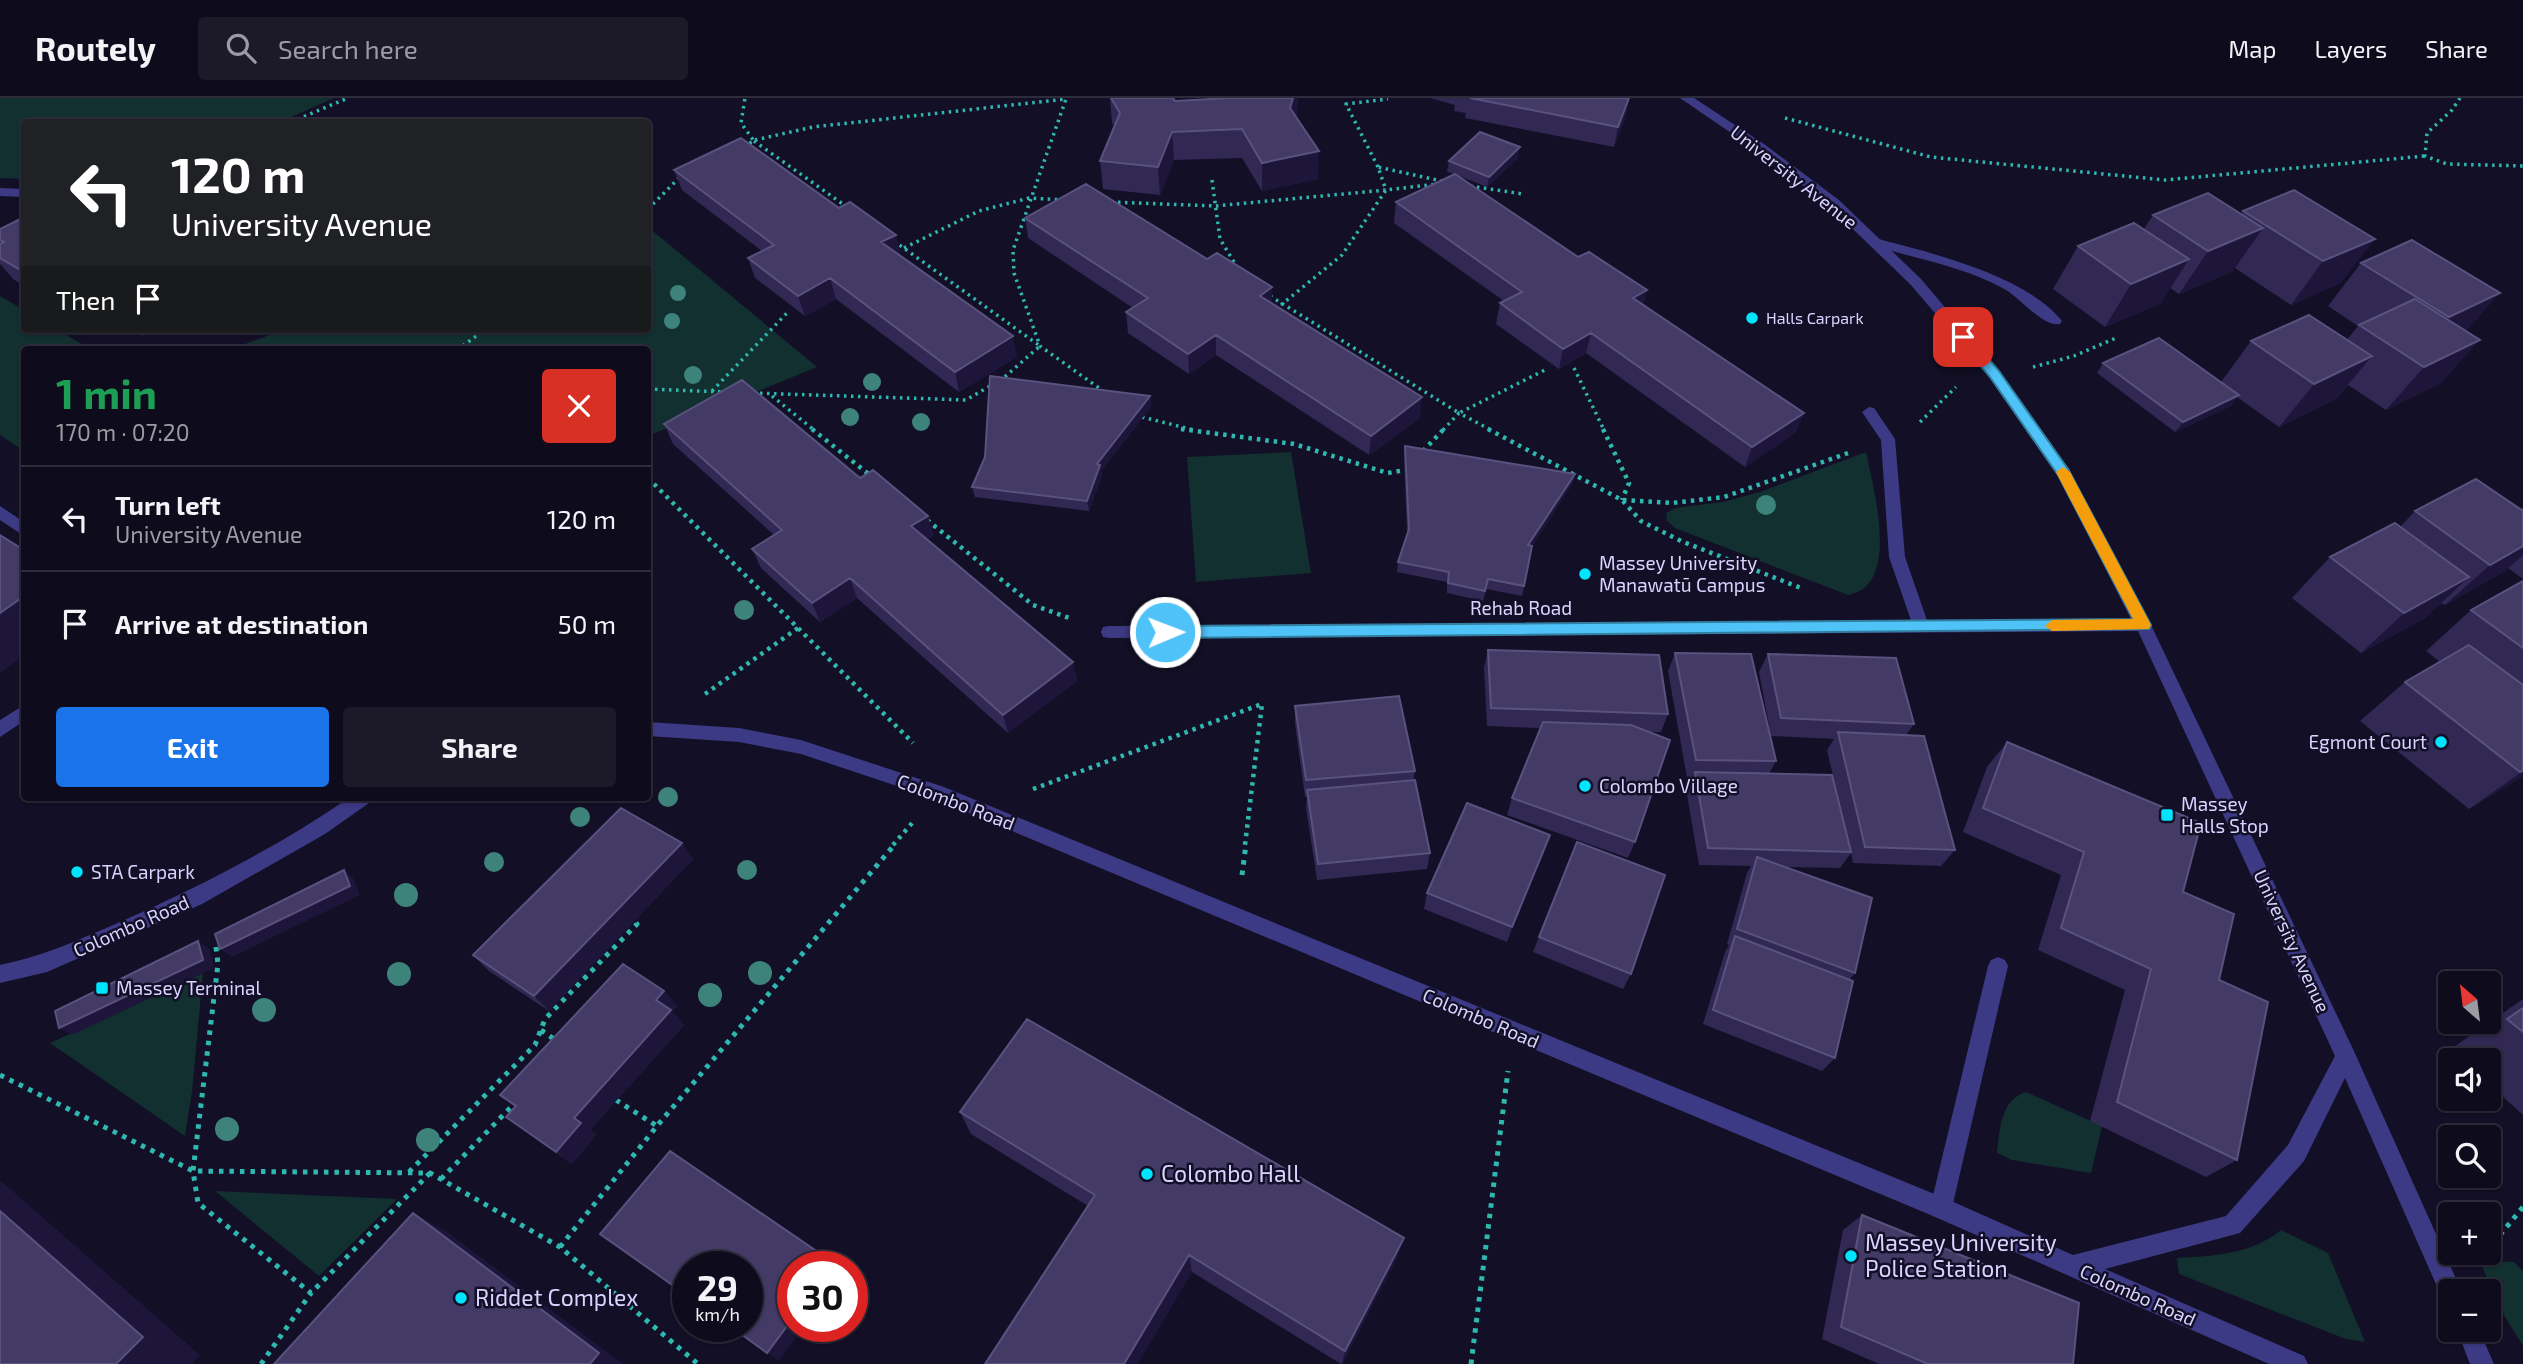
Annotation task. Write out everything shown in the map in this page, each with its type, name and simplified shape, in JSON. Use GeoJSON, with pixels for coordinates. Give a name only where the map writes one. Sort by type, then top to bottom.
{"type":"FeatureCollection","features":[{"type":"Feature","properties":{"kind":"street","name":"University Avenue"},"geometry":{"type":"LineString","coordinates":[[1686,98],[1760,147],[1834,203],[1916,282],[1994,374],[2063,473],[2143,625],[2346,1056],[2445,1279]]}},
{"type":"Feature","properties":{"kind":"street"},"geometry":{"type":"LineString","coordinates":[[0,192],[21,193]]}},
{"type":"Feature","properties":{"kind":"street"},"geometry":{"type":"LineString","coordinates":[[1875,242],[1965,269],[2011,287],[2055,321]]}},
{"type":"Feature","properties":{"kind":"street"},"geometry":{"type":"LineString","coordinates":[[1869,412],[1888,439],[1897,557],[1921,626]]}},
{"type":"Feature","properties":{"kind":"street"},"geometry":{"type":"LineString","coordinates":[[0,512],[21,528]]}},
{"type":"Feature","properties":{"kind":"street","name":"Rehab Road"},"geometry":{"type":"LineString","coordinates":[[1109,632],[2143,625]]}},
{"type":"Feature","properties":{"kind":"street"},"geometry":{"type":"LineString","coordinates":[[0,730],[21,714]]}},
{"type":"Feature","properties":{"kind":"street","name":"Colombo Road"},"geometry":{"type":"LineString","coordinates":[[652,729],[739,735],[801,747],[938,792],[1941,1208],[2297,1364]]}},
{"type":"Feature","properties":{"kind":"street","name":"Colombo Road"},"geometry":{"type":"LineString","coordinates":[[0,974],[40,966],[195,898],[319,828],[359,801]]}},
{"type":"Feature","properties":{"kind":"street"},"geometry":{"type":"LineString","coordinates":[[1941,1208],[1998,966]]}},
{"type":"Feature","properties":{"kind":"street"},"geometry":{"type":"LineString","coordinates":[[2072,1266],[2232,1225],[2296,1153],[2346,1056]]}},
{"type":"Feature","properties":{"kind":"street"},"geometry":{"type":"LineString","coordinates":[[2473,1342],[2482,1364]]}},
{"type":"Feature","properties":{"kind":"path"},"geometry":{"type":"LineString","coordinates":[[298,119],[348,98]]}},
{"type":"Feature","properties":{"kind":"path"},"geometry":{"type":"LineString","coordinates":[[745,98],[741,123],[754,141],[850,210]]}},
{"type":"Feature","properties":{"kind":"path"},"geometry":{"type":"LineString","coordinates":[[2424,156],[2427,134],[2452,110],[2460,98]]}},
{"type":"Feature","properties":{"kind":"path"},"geometry":{"type":"LineString","coordinates":[[743,146],[813,127],[1066,99],[1013,250],[1014,273],[1040,346]]}},
{"type":"Feature","properties":{"kind":"path"},"geometry":{"type":"LineString","coordinates":[[1386,190],[1378,167],[1346,104],[1388,99]]}},
{"type":"Feature","properties":{"kind":"path"},"geometry":{"type":"LineString","coordinates":[[1779,117],[1931,157],[2165,180],[2424,156],[2447,164],[2523,166]]}},
{"type":"Feature","properties":{"kind":"path"},"geometry":{"type":"LineString","coordinates":[[1109,201],[1215,206],[1448,182],[1378,167]]}},
{"type":"Feature","properties":{"kind":"path"},"geometry":{"type":"LineString","coordinates":[[651,206],[684,173]]}},
{"type":"Feature","properties":{"kind":"path"},"geometry":{"type":"LineString","coordinates":[[1212,180],[1220,239],[1240,271]]}},
{"type":"Feature","properties":{"kind":"path"},"geometry":{"type":"LineString","coordinates":[[1461,184],[1523,194]]}},
{"type":"Feature","properties":{"kind":"path"},"geometry":{"type":"LineString","coordinates":[[1281,305],[1342,255],[1386,190]]}},
{"type":"Feature","properties":{"kind":"path"},"geometry":{"type":"LineString","coordinates":[[904,248],[979,211],[1030,198],[1069,200]]}},
{"type":"Feature","properties":{"kind":"path"},"geometry":{"type":"LineString","coordinates":[[893,240],[1111,396]]}},
{"type":"Feature","properties":{"kind":"path"},"geometry":{"type":"LineString","coordinates":[[1260,288],[1281,305],[1459,413],[1622,500],[1641,521],[1681,541],[1808,591]]}},
{"type":"Feature","properties":{"kind":"path"},"geometry":{"type":"LineString","coordinates":[[712,392],[788,313]]}},
{"type":"Feature","properties":{"kind":"path"},"geometry":{"type":"LineString","coordinates":[[463,346],[480,333]]}},
{"type":"Feature","properties":{"kind":"path"},"geometry":{"type":"LineString","coordinates":[[2030,367],[2074,356],[2116,338]]}},
{"type":"Feature","properties":{"kind":"path"},"geometry":{"type":"LineString","coordinates":[[746,393],[965,400],[1007,376],[1040,346]]}},
{"type":"Feature","properties":{"kind":"path"},"geometry":{"type":"LineString","coordinates":[[1574,368],[1629,483],[1622,500]]}},
{"type":"Feature","properties":{"kind":"path"},"geometry":{"type":"LineString","coordinates":[[1416,458],[1459,413],[1547,369]]}},
{"type":"Feature","properties":{"kind":"path"},"geometry":{"type":"LineString","coordinates":[[1622,500],[1672,503],[1724,497],[1888,439],[1927,418],[1960,384]]}},
{"type":"Feature","properties":{"kind":"path"},"geometry":{"type":"LineString","coordinates":[[651,389],[735,393]]}},
{"type":"Feature","properties":{"kind":"path"},"geometry":{"type":"LineString","coordinates":[[770,394],[875,478]]}},
{"type":"Feature","properties":{"kind":"path"},"geometry":{"type":"LineString","coordinates":[[1142,417],[1177,428],[1294,444],[1388,473],[1405,470]]}},
{"type":"Feature","properties":{"kind":"path"},"geometry":{"type":"LineString","coordinates":[[651,481],[914,744]]}},
{"type":"Feature","properties":{"kind":"path"},"geometry":{"type":"LineString","coordinates":[[917,512],[1033,605],[1109,632]]}},
{"type":"Feature","properties":{"kind":"path"},"geometry":{"type":"LineString","coordinates":[[652,729],[798,628]]}},
{"type":"Feature","properties":{"kind":"path"},"geometry":{"type":"LineString","coordinates":[[1032,789],[1262,704],[1242,875]]}},
{"type":"Feature","properties":{"kind":"path"},"geometry":{"type":"LineString","coordinates":[[560,1247],[657,1126],[938,792]]}},
{"type":"Feature","properties":{"kind":"path"},"geometry":{"type":"LineString","coordinates":[[408,1172],[535,1045],[545,1019],[637,924],[634,922]]}},
{"type":"Feature","properties":{"kind":"path"},"geometry":{"type":"LineString","coordinates":[[216,947],[218,964],[193,1171],[198,1203],[311,1293]]}},
{"type":"Feature","properties":{"kind":"path"},"geometry":{"type":"LineString","coordinates":[[541,1030],[568,1049]]}},
{"type":"Feature","properties":{"kind":"path"},"geometry":{"type":"LineString","coordinates":[[1471,1364],[1508,1070]]}},
{"type":"Feature","properties":{"kind":"path"},"geometry":{"type":"LineString","coordinates":[[0,1075],[193,1171],[430,1173],[560,1247],[698,1364]]}},
{"type":"Feature","properties":{"kind":"path"},"geometry":{"type":"LineString","coordinates":[[441,1179],[525,1093]]}},
{"type":"Feature","properties":{"kind":"path"},"geometry":{"type":"LineString","coordinates":[[616,1100],[657,1126]]}},
{"type":"Feature","properties":{"kind":"path"},"geometry":{"type":"LineString","coordinates":[[261,1364],[311,1293],[430,1173]]}},
{"type":"Feature","properties":{"kind":"path"},"geometry":{"type":"LineString","coordinates":[[2501,1234],[2523,1207]]}},
{"type":"Feature","properties":{"kind":"green space"},"geometry":{"type":"Polygon","coordinates":[[[0,98],[334,98],[287,119],[21,119],[21,179],[0,178],[0,98]]]}},
{"type":"Feature","properties":{"kind":"green space"},"geometry":{"type":"Polygon","coordinates":[[[651,229],[817,367],[651,435],[651,346],[240,346],[275,333],[651,333],[651,229]]]}},
{"type":"Feature","properties":{"kind":"green space"},"geometry":{"type":"Polygon","coordinates":[[[0,296],[21,308],[21,333],[63,333],[85,346],[21,346],[21,449],[0,435],[0,296]]]}},
{"type":"Feature","properties":{"kind":"green space"},"geometry":{"type":"Polygon","coordinates":[[[1291,452],[1311,573],[1196,582],[1187,457],[1291,452]]]}},
{"type":"Feature","properties":{"kind":"green space"},"geometry":{"type":"Polygon","coordinates":[[[1866,452],[1877,504],[1880,544],[1873,578],[1856,593],[1848,595],[1675,528],[1667,521],[1666,513],[1675,508],[1723,502],[1760,492],[1866,452]]]}},
{"type":"Feature","properties":{"kind":"green space"},"geometry":{"type":"Polygon","coordinates":[[[203,973],[192,1092],[185,1136],[50,1043],[203,973]]]}},
{"type":"Feature","properties":{"kind":"green space"},"geometry":{"type":"Polygon","coordinates":[[[2026,1092],[2102,1126],[2091,1173],[2012,1160],[1997,1153],[2006,1109],[2017,1096],[2026,1092]]]}},
{"type":"Feature","properties":{"kind":"green space"},"geometry":{"type":"Polygon","coordinates":[[[215,1191],[397,1199],[319,1276],[215,1191]]]}},
{"type":"Feature","properties":{"kind":"green space"},"geometry":{"type":"Polygon","coordinates":[[[2281,1230],[2328,1253],[2365,1342],[2346,1339],[2179,1274],[2177,1258],[2219,1255],[2245,1249],[2281,1230]]]}},
{"type":"Feature","properties":{"kind":"green space"},"geometry":{"type":"Polygon","coordinates":[[[2514,1262],[2523,1271],[2523,1346],[2501,1308],[2501,1279],[2488,1279],[2481,1265],[2514,1262]]]}},
{"type":"Feature","properties":{"kind":"building"},"geometry":{"type":"Polygon","coordinates":[[[1111,98],[1173,98],[1175,101],[1293,98],[1290,108],[1319,151],[1262,163],[1242,129],[1172,132],[1158,167],[1100,161],[1120,113],[1111,98]]]}},
{"type":"Feature","properties":{"kind":"building"},"geometry":{"type":"Polygon","coordinates":[[[1470,98],[1629,98],[1618,127],[1470,98]]]}},
{"type":"Feature","properties":{"kind":"building"},"geometry":{"type":"Polygon","coordinates":[[[1480,132],[1520,147],[1489,177],[1449,161],[1480,132]]]}},
{"type":"Feature","properties":{"kind":"building"},"geometry":{"type":"Polygon","coordinates":[[[741,138],[839,208],[850,202],[896,235],[881,242],[1013,336],[955,372],[830,278],[798,296],[748,258],[774,245],[674,170],[741,138]]]}},
{"type":"Feature","properties":{"kind":"building"},"geometry":{"type":"Polygon","coordinates":[[[1455,174],[1578,257],[1589,252],[1647,290],[1633,298],[1804,413],[1752,447],[1591,333],[1563,349],[1500,303],[1522,292],[1396,202],[1455,174]]]}},
{"type":"Feature","properties":{"kind":"building"},"geometry":{"type":"Polygon","coordinates":[[[1086,184],[1207,259],[1217,253],[1272,287],[1260,296],[1422,397],[1371,436],[1216,335],[1188,354],[1126,312],[1148,298],[1025,218],[1086,184]]]}},
{"type":"Feature","properties":{"kind":"building"},"geometry":{"type":"Polygon","coordinates":[[[2294,190],[2375,239],[2323,261],[2243,211],[2294,190]]]}},
{"type":"Feature","properties":{"kind":"building"},"geometry":{"type":"Polygon","coordinates":[[[2208,193],[2263,228],[2208,251],[2153,215],[2208,193]]]}},
{"type":"Feature","properties":{"kind":"building"},"geometry":{"type":"Polygon","coordinates":[[[21,218],[21,270],[0,258],[0,244],[4,242],[0,240],[0,229],[21,218]]]}},
{"type":"Feature","properties":{"kind":"building"},"geometry":{"type":"Polygon","coordinates":[[[2134,223],[2189,259],[2131,284],[2078,246],[2134,223]]]}},
{"type":"Feature","properties":{"kind":"building"},"geometry":{"type":"Polygon","coordinates":[[[2412,240],[2500,293],[2449,317],[2361,263],[2412,240]]]}},
{"type":"Feature","properties":{"kind":"building"},"geometry":{"type":"Polygon","coordinates":[[[2415,299],[2480,340],[2424,367],[2359,325],[2415,299]]]}},
{"type":"Feature","properties":{"kind":"building"},"geometry":{"type":"Polygon","coordinates":[[[2309,315],[2372,356],[2314,384],[2251,341],[2309,315]]]}},
{"type":"Feature","properties":{"kind":"building"},"geometry":{"type":"Polygon","coordinates":[[[2159,338],[2239,395],[2183,422],[2103,363],[2159,338]]]}},
{"type":"Feature","properties":{"kind":"building"},"geometry":{"type":"Polygon","coordinates":[[[990,376],[1150,396],[1097,464],[1100,465],[1087,501],[972,487],[985,457],[990,376]]]}},
{"type":"Feature","properties":{"kind":"building"},"geometry":{"type":"Polygon","coordinates":[[[742,380],[860,478],[873,470],[928,516],[911,526],[1073,662],[1003,715],[850,578],[812,603],[752,549],[782,530],[664,424],[742,380]]]}},
{"type":"Feature","properties":{"kind":"building"},"geometry":{"type":"Polygon","coordinates":[[[1405,446],[1575,474],[1528,545],[1532,546],[1524,586],[1488,579],[1485,591],[1448,583],[1449,572],[1398,562],[1409,529],[1405,446]]]}},
{"type":"Feature","properties":{"kind":"building"},"geometry":{"type":"Polygon","coordinates":[[[2476,479],[2523,511],[2523,546],[2490,565],[2415,511],[2476,479]]]}},
{"type":"Feature","properties":{"kind":"building"},"geometry":{"type":"Polygon","coordinates":[[[2395,523],[2469,577],[2404,613],[2330,557],[2395,523]]]}},
{"type":"Feature","properties":{"kind":"building"},"geometry":{"type":"Polygon","coordinates":[[[0,535],[21,548],[21,598],[0,613],[0,535]]]}},
{"type":"Feature","properties":{"kind":"building"},"geometry":{"type":"Polygon","coordinates":[[[2523,581],[2523,648],[2471,610],[2523,581]]]}},
{"type":"Feature","properties":{"kind":"building"},"geometry":{"type":"Polygon","coordinates":[[[2469,645],[2523,685],[2523,771],[2520,772],[2405,682],[2469,645]]]}},
{"type":"Feature","properties":{"kind":"building","name":"Colombo Village"},"geometry":{"type":"Polygon","coordinates":[[[1488,650],[1659,655],[1668,714],[1491,708],[1488,650]]]}},
{"type":"Feature","properties":{"kind":"building","name":"Colombo Village"},"geometry":{"type":"Polygon","coordinates":[[[1675,653],[1751,654],[1776,761],[1696,760],[1675,653]]]}},
{"type":"Feature","properties":{"kind":"building","name":"Colombo Village"},"geometry":{"type":"Polygon","coordinates":[[[1768,654],[1896,658],[1914,724],[1781,718],[1768,654]]]}},
{"type":"Feature","properties":{"kind":"building"},"geometry":{"type":"Polygon","coordinates":[[[1399,696],[1415,771],[1306,780],[1295,706],[1399,696]]]}},
{"type":"Feature","properties":{"kind":"building","name":"Colombo Village"},"geometry":{"type":"Polygon","coordinates":[[[1543,722],[1631,725],[1670,740],[1635,842],[1512,798],[1543,722]]]}},
{"type":"Feature","properties":{"kind":"building"},"geometry":{"type":"Polygon","coordinates":[[[1838,732],[1924,736],[1955,850],[1865,847],[1838,732]]]}},
{"type":"Feature","properties":{"kind":"building"},"geometry":{"type":"Polygon","coordinates":[[[2007,742],[2201,823],[2183,892],[2234,914],[2219,980],[2268,1002],[2237,1160],[2117,1102],[2151,969],[2061,928],[2084,852],[1983,808],[2007,742]]]}},
{"type":"Feature","properties":{"kind":"building","name":"Colombo Village"},"geometry":{"type":"Polygon","coordinates":[[[1695,772],[1832,775],[1851,852],[1708,848],[1695,772]]]}},
{"type":"Feature","properties":{"kind":"building"},"geometry":{"type":"Polygon","coordinates":[[[1415,780],[1430,853],[1318,864],[1307,790],[1415,780]]]}},
{"type":"Feature","properties":{"kind":"building"},"geometry":{"type":"Polygon","coordinates":[[[1467,803],[1550,835],[1512,927],[1427,893],[1467,803]]]}},
{"type":"Feature","properties":{"kind":"building"},"geometry":{"type":"Polygon","coordinates":[[[621,808],[682,843],[534,996],[473,955],[621,808]]]}},
{"type":"Feature","properties":{"kind":"building"},"geometry":{"type":"Polygon","coordinates":[[[1577,842],[1665,875],[1631,974],[1539,937],[1577,842]]]}},
{"type":"Feature","properties":{"kind":"building"},"geometry":{"type":"Polygon","coordinates":[[[1757,857],[1872,898],[1855,973],[1737,929],[1757,857]]]}},
{"type":"Feature","properties":{"kind":"building"},"geometry":{"type":"Polygon","coordinates":[[[344,870],[350,886],[220,949],[215,934],[344,870]]]}},
{"type":"Feature","properties":{"kind":"building"},"geometry":{"type":"Polygon","coordinates":[[[1735,936],[1853,981],[1835,1058],[1713,1010],[1735,936]]]}},
{"type":"Feature","properties":{"kind":"building"},"geometry":{"type":"Polygon","coordinates":[[[198,941],[203,960],[59,1028],[55,1011],[198,941]]]}},
{"type":"Feature","properties":{"kind":"building"},"geometry":{"type":"Polygon","coordinates":[[[623,964],[664,991],[656,1000],[671,1010],[574,1118],[581,1123],[556,1152],[506,1117],[516,1106],[500,1095],[623,964]]]}},
{"type":"Feature","properties":{"kind":"building"},"geometry":{"type":"Polygon","coordinates":[[[2523,1008],[2523,1032],[2507,1019],[2523,1008]]]}},
{"type":"Feature","properties":{"kind":"building","name":"Colombo Hall"},"geometry":{"type":"Polygon","coordinates":[[[1027,1019],[1404,1238],[1345,1351],[1189,1255],[1124,1364],[985,1364],[1095,1195],[960,1112],[1027,1019]]]}},
{"type":"Feature","properties":{"kind":"building"},"geometry":{"type":"Polygon","coordinates":[[[670,1151],[816,1251],[777,1251],[777,1340],[767,1353],[752,1342],[763,1342],[763,1251],[672,1251],[672,1285],[600,1234],[670,1151]]]}},
{"type":"Feature","properties":{"kind":"building"},"geometry":{"type":"Polygon","coordinates":[[[0,1211],[143,1337],[116,1364],[0,1364],[0,1211]]]}},
{"type":"Feature","properties":{"kind":"building","name":"Riddet Complex"},"geometry":{"type":"Polygon","coordinates":[[[413,1213],[599,1353],[590,1364],[274,1364],[413,1213]]]}},
{"type":"Feature","properties":{"kind":"building"},"geometry":{"type":"Polygon","coordinates":[[[1862,1215],[2079,1303],[2073,1364],[1928,1364],[1841,1327],[1862,1215]]]}},
{"type":"Feature","properties":{"kind":"slow traffic"},"geometry":{"type":"LineString","coordinates":[[2052,626],[2143,625],[2063,472]]}},
{"type":"Feature","properties":{"kind":"place","name":"Halls Carpark"},"geometry":{"type":"Point","coordinates":[1752,318]}},
{"type":"Feature","properties":{"kind":"place","name":"Massey University Manawatū Campus"},"geometry":{"type":"Point","coordinates":[1585,574]}},
{"type":"Feature","properties":{"kind":"place","name":"Egmont Court"},"geometry":{"type":"Point","coordinates":[2441,742]}},
{"type":"Feature","properties":{"kind":"place","name":"Colombo Village"},"geometry":{"type":"Point","coordinates":[1585,786]}},
{"type":"Feature","properties":{"kind":"place","name":"Massey Halls Stop"},"geometry":{"type":"Point","coordinates":[2167,815]}},
{"type":"Feature","properties":{"kind":"place","name":"STA Carpark"},"geometry":{"type":"Point","coordinates":[77,872]}},
{"type":"Feature","properties":{"kind":"place","name":"Massey Terminal"},"geometry":{"type":"Point","coordinates":[102,988]}},
{"type":"Feature","properties":{"kind":"place","name":"Colombo Hall"},"geometry":{"type":"Point","coordinates":[1147,1174]}},
{"type":"Feature","properties":{"kind":"place","name":"Massey University Police Station"},"geometry":{"type":"Point","coordinates":[1851,1256]}},
{"type":"Feature","properties":{"kind":"place","name":"Riddet Complex"},"geometry":{"type":"Point","coordinates":[461,1298]}},
{"type":"Feature","properties":{"kind":"route"},"geometry":{"type":"LineString","coordinates":[[1165,632],[2143,625],[2063,473],[1994,374],[1963,337]]}}]}
